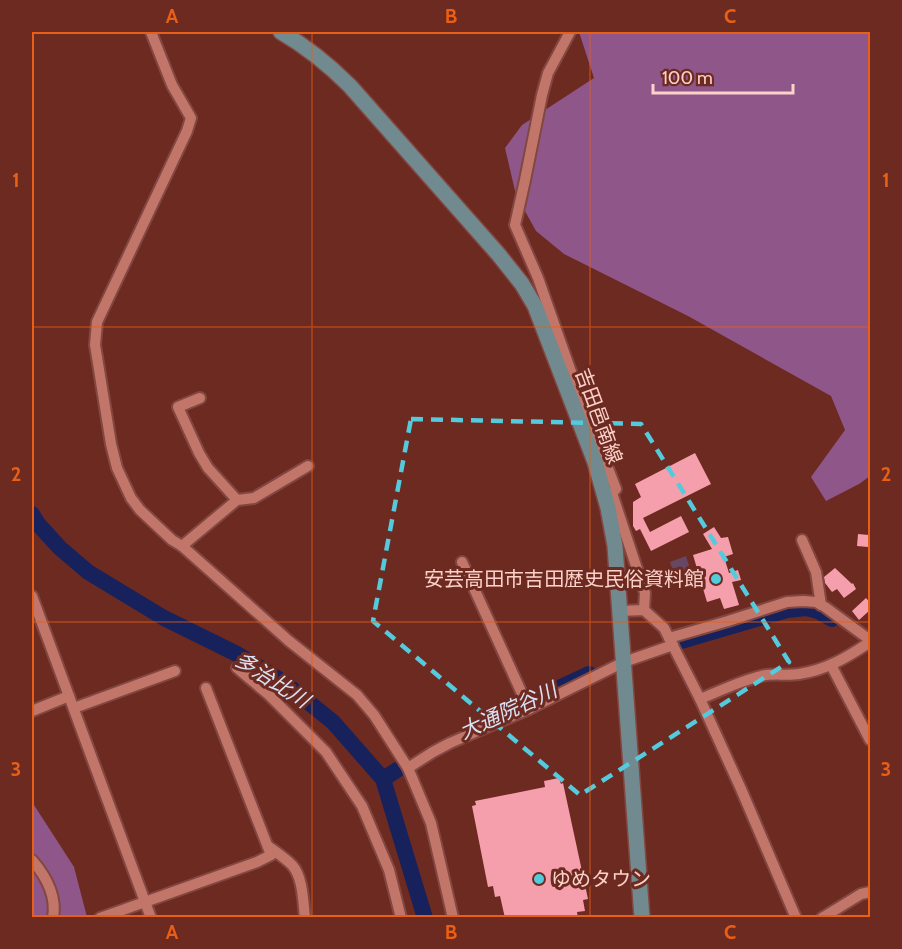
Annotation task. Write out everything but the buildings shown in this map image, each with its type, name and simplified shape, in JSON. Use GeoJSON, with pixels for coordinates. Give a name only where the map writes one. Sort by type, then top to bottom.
{"type":"FeatureCollection","features":[{"type":"Feature","properties":{"kind":"main road","name":"吉田邑南線"},"geometry":{"type":"LineString","coordinates":[[281,32],[316,54],[350,86],[498,255],[522,284],[535,306],[595,462],[608,508],[615,546],[642,918]]}},
{"type":"Feature","properties":{"kind":"street"},"geometry":{"type":"LineString","coordinates":[[151,32],[172,85],[190,118],[187,131],[97,322],[95,345],[112,451],[125,486],[140,510],[289,641],[357,695],[374,715],[408,768],[431,823],[453,918]]}},
{"type":"Feature","properties":{"kind":"street"},"geometry":{"type":"LineString","coordinates":[[570,32],[548,73],[514,225],[538,278],[615,489],[612,493],[645,594],[645,610]]}},
{"type":"Feature","properties":{"kind":"street"},"geometry":{"type":"LineString","coordinates":[[200,399],[178,407],[208,468],[237,500]]}},
{"type":"Feature","properties":{"kind":"street"},"geometry":{"type":"LineString","coordinates":[[182,546],[237,500],[254,498],[308,466]]}},
{"type":"Feature","properties":{"kind":"street"},"geometry":{"type":"LineString","coordinates":[[802,540],[816,572],[821,605]]}},
{"type":"Feature","properties":{"kind":"street"},"geometry":{"type":"LineString","coordinates":[[462,562],[529,709]]}},
{"type":"Feature","properties":{"kind":"street"},"geometry":{"type":"LineString","coordinates":[[32,597],[151,918]]}},
{"type":"Feature","properties":{"kind":"street"},"geometry":{"type":"LineString","coordinates":[[408,768],[450,743],[529,709],[671,641],[787,602],[816,602],[870,641],[849,656],[823,669],[797,674],[765,675],[700,699]]}},
{"type":"Feature","properties":{"kind":"street"},"geometry":{"type":"LineString","coordinates":[[619,611],[645,610],[664,628],[700,699],[741,789],[796,918]]}},
{"type":"Feature","properties":{"kind":"street"},"geometry":{"type":"LineString","coordinates":[[831,665],[870,740]]}},
{"type":"Feature","properties":{"kind":"street"},"geometry":{"type":"LineString","coordinates":[[237,668],[269,695],[326,753],[362,806],[389,870],[401,918]]}},
{"type":"Feature","properties":{"kind":"street"},"geometry":{"type":"LineString","coordinates":[[74,708],[175,671]]}},
{"type":"Feature","properties":{"kind":"street"},"geometry":{"type":"LineString","coordinates":[[100,918],[271,855],[206,688]]}},
{"type":"Feature","properties":{"kind":"street"},"geometry":{"type":"LineString","coordinates":[[32,711],[69,696]]}},
{"type":"Feature","properties":{"kind":"street"},"geometry":{"type":"LineString","coordinates":[[268,846],[293,865],[300,883],[305,918]]}},
{"type":"Feature","properties":{"kind":"street"},"geometry":{"type":"LineString","coordinates":[[32,860],[47,882],[52,898],[53,918]]}},
{"type":"Feature","properties":{"kind":"street"},"geometry":{"type":"LineString","coordinates":[[822,918],[861,894],[870,892]]}},
{"type":"Feature","properties":{"kind":"highlighted area"},"geometry":{"type":"Polygon","coordinates":[[[411,419],[641,424],[789,662],[580,795],[373,621],[411,419]]]}},
{"type":"Feature","properties":{"kind":"shaded area"},"geometry":{"type":"Polygon","coordinates":[[[579,32],[870,32],[870,476],[859,484],[826,501],[811,477],[845,430],[831,396],[688,316],[564,254],[536,231],[516,195],[505,148],[522,125],[594,78],[579,32]]]}},
{"type":"Feature","properties":{"kind":"shaded area"},"geometry":{"type":"Polygon","coordinates":[[[686,556],[693,578],[681,582],[679,576],[675,578],[670,562],[686,556]]]}},
{"type":"Feature","properties":{"kind":"shaded area"},"geometry":{"type":"Polygon","coordinates":[[[32,803],[74,867],[87,917],[32,917],[32,803]]]}},
{"type":"Feature","properties":{"kind":"waterway","name":"多治比川"},"geometry":{"type":"LineString","coordinates":[[32,514],[60,548],[88,572],[164,618],[237,654],[282,681],[333,722],[383,779],[425,918]]}},
{"type":"Feature","properties":{"kind":"waterway","name":"大通院谷川"},"geometry":{"type":"LineString","coordinates":[[681,641],[787,610],[806,608],[818,611],[832,619]]}},
{"type":"Feature","properties":{"kind":"waterway","name":"大通院谷川"},"geometry":{"type":"LineString","coordinates":[[488,721],[589,674]]}},
{"type":"Feature","properties":{"kind":"waterway","name":"大通院谷川"},"geometry":{"type":"LineString","coordinates":[[383,779],[397,770]]}},
{"type":"Feature","properties":{"kind":"place","name":"安芸高田市吉田歴史民俗資料館"},"geometry":{"type":"Point","coordinates":[716,579]}},
{"type":"Feature","properties":{"kind":"place","name":"ゆめタウン"},"geometry":{"type":"Point","coordinates":[539,879]}}]}
